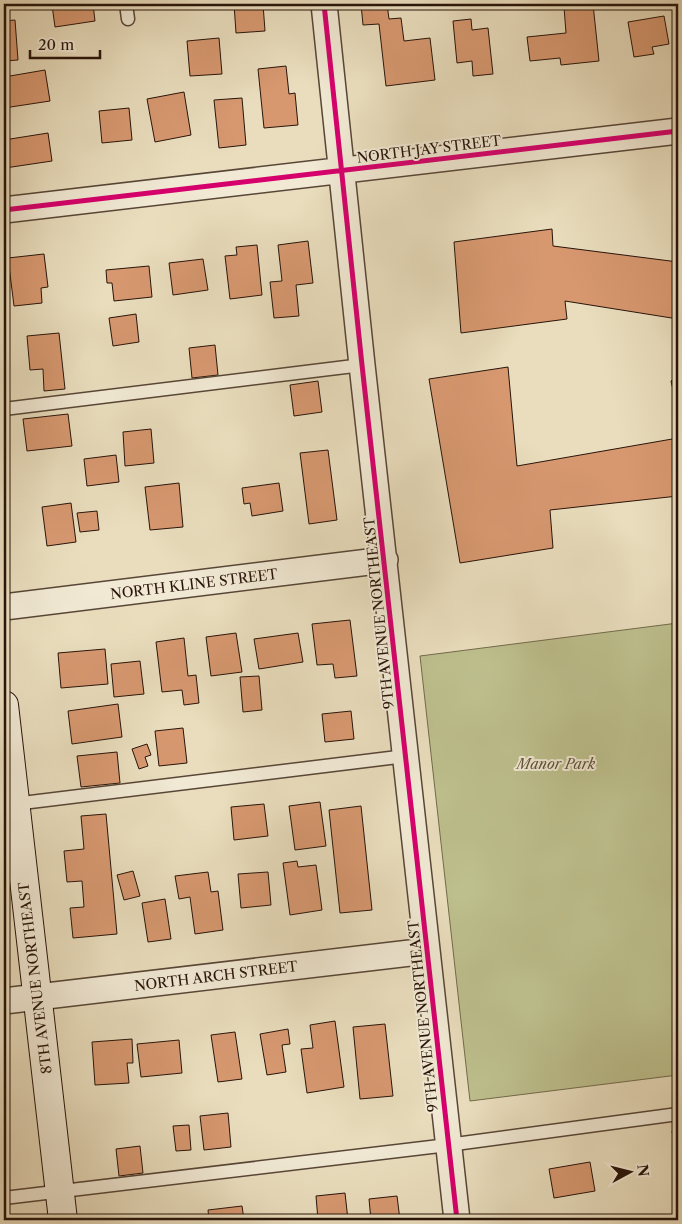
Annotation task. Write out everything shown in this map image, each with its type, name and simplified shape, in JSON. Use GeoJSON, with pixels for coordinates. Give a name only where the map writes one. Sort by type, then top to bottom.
{"type":"FeatureCollection","features":[{"type":"Feature","properties":{"kind":"main road","name":"8TH AVENUE NORTHEAST"},"geometry":{"type":"LineString","coordinates":[[4,705],[9,805],[37,997],[62,1220]]}},
{"type":"Feature","properties":{"kind":"street","name":"9TH AVENUE NORTHEAST"},"geometry":{"type":"LineString","coordinates":[[324,4],[457,1220]]}},
{"type":"Feature","properties":{"kind":"street","name":"NORTH JAY STREET"},"geometry":{"type":"LineString","coordinates":[[4,210],[678,131]]}},
{"type":"Feature","properties":{"kind":"street","name":"NORTH KLINE STREET"},"geometry":{"type":"LineString","coordinates":[[4,607],[384,560]]}},
{"type":"Feature","properties":{"kind":"street","name":"NORTH ARCH STREET"},"geometry":{"type":"LineString","coordinates":[[4,1001],[427,951]]}},
{"type":"Feature","properties":{"kind":"lane"},"geometry":{"type":"LineString","coordinates":[[126,4],[128,19]]}},
{"type":"Feature","properties":{"kind":"lane"},"geometry":{"type":"LineString","coordinates":[[4,409],[362,365]]}},
{"type":"Feature","properties":{"kind":"lane"},"geometry":{"type":"LineString","coordinates":[[9,805],[406,756]]}},
{"type":"Feature","properties":{"kind":"lane"},"geometry":{"type":"LineString","coordinates":[[4,1198],[448,1145],[678,1114]]}},
{"type":"Feature","properties":{"kind":"green space","name":"Manor Park"},"geometry":{"type":"Polygon","coordinates":[[[678,623],[678,1075],[470,1101],[420,656],[678,623]]]}},
{"type":"Feature","properties":{"kind":"building"},"geometry":{"type":"Polygon","coordinates":[[[93,4],[95,21],[55,27],[52,5],[93,4]]]}},
{"type":"Feature","properties":{"kind":"building"},"geometry":{"type":"Polygon","coordinates":[[[234,4],[263,4],[265,31],[236,33],[234,4]]]}},
{"type":"Feature","properties":{"kind":"building"},"geometry":{"type":"Polygon","coordinates":[[[361,4],[387,4],[389,19],[401,18],[404,41],[430,38],[435,80],[386,86],[379,24],[363,25],[361,4]]]}},
{"type":"Feature","properties":{"kind":"building"},"geometry":{"type":"Polygon","coordinates":[[[593,4],[599,61],[561,65],[560,58],[530,61],[527,37],[566,33],[564,7],[593,4]]]}},
{"type":"Feature","properties":{"kind":"building"},"geometry":{"type":"Polygon","coordinates":[[[664,16],[669,44],[652,47],[654,54],[634,57],[628,22],[664,16]]]}},
{"type":"Feature","properties":{"kind":"building"},"geometry":{"type":"Polygon","coordinates":[[[471,19],[472,30],[488,28],[493,74],[473,76],[472,61],[457,63],[453,21],[471,19]]]}},
{"type":"Feature","properties":{"kind":"building"},"geometry":{"type":"Polygon","coordinates":[[[15,20],[18,60],[4,61],[4,21],[15,20]]]}},
{"type":"Feature","properties":{"kind":"building"},"geometry":{"type":"Polygon","coordinates":[[[219,38],[222,74],[190,76],[187,41],[219,38]]]}},
{"type":"Feature","properties":{"kind":"building"},"geometry":{"type":"Polygon","coordinates":[[[286,66],[289,94],[295,93],[298,125],[264,128],[258,69],[286,66]]]}},
{"type":"Feature","properties":{"kind":"building"},"geometry":{"type":"Polygon","coordinates":[[[45,70],[50,101],[4,108],[4,77],[45,70]]]}},
{"type":"Feature","properties":{"kind":"building"},"geometry":{"type":"Polygon","coordinates":[[[184,92],[191,135],[155,142],[147,99],[184,92]]]}},
{"type":"Feature","properties":{"kind":"building"},"geometry":{"type":"Polygon","coordinates":[[[242,98],[246,145],[219,148],[214,100],[242,98]]]}},
{"type":"Feature","properties":{"kind":"building"},"geometry":{"type":"Polygon","coordinates":[[[129,108],[132,140],[102,143],[99,111],[129,108]]]}},
{"type":"Feature","properties":{"kind":"building"},"geometry":{"type":"Polygon","coordinates":[[[48,133],[52,161],[5,168],[4,140],[48,133]]]}},
{"type":"Feature","properties":{"kind":"building"},"geometry":{"type":"Polygon","coordinates":[[[552,229],[553,246],[678,262],[678,319],[565,301],[567,319],[461,333],[454,242],[552,229]]]}},
{"type":"Feature","properties":{"kind":"building"},"geometry":{"type":"Polygon","coordinates":[[[308,241],[313,283],[296,285],[299,316],[274,318],[270,282],[282,281],[278,245],[308,241]]]}},
{"type":"Feature","properties":{"kind":"building"},"geometry":{"type":"Polygon","coordinates":[[[257,245],[262,295],[230,299],[225,256],[237,255],[236,247],[257,245]]]}},
{"type":"Feature","properties":{"kind":"building"},"geometry":{"type":"Polygon","coordinates":[[[44,254],[48,287],[41,288],[42,303],[14,306],[8,258],[44,254]]]}},
{"type":"Feature","properties":{"kind":"building"},"geometry":{"type":"Polygon","coordinates":[[[203,259],[208,290],[173,295],[169,263],[203,259]]]}},
{"type":"Feature","properties":{"kind":"building"},"geometry":{"type":"Polygon","coordinates":[[[149,266],[152,297],[114,301],[112,283],[107,283],[106,270],[149,266]]]}},
{"type":"Feature","properties":{"kind":"building"},"geometry":{"type":"Polygon","coordinates":[[[136,314],[139,342],[113,346],[109,318],[136,314]]]}},
{"type":"Feature","properties":{"kind":"building"},"geometry":{"type":"Polygon","coordinates":[[[59,333],[65,389],[44,391],[43,369],[30,370],[27,336],[59,333]]]}},
{"type":"Feature","properties":{"kind":"building"},"geometry":{"type":"Polygon","coordinates":[[[215,345],[218,375],[192,378],[189,348],[215,345]]]}},
{"type":"Feature","properties":{"kind":"building"},"geometry":{"type":"Polygon","coordinates":[[[508,367],[517,466],[678,438],[678,496],[550,510],[553,548],[460,563],[429,379],[508,367]]]}},
{"type":"Feature","properties":{"kind":"building"},"geometry":{"type":"Polygon","coordinates":[[[678,377],[678,412],[671,381],[678,377]]]}},
{"type":"Feature","properties":{"kind":"building"},"geometry":{"type":"Polygon","coordinates":[[[318,381],[322,412],[294,416],[290,385],[318,381]]]}},
{"type":"Feature","properties":{"kind":"building"},"geometry":{"type":"Polygon","coordinates":[[[68,414],[72,446],[27,451],[23,419],[68,414]]]}},
{"type":"Feature","properties":{"kind":"building"},"geometry":{"type":"Polygon","coordinates":[[[151,429],[154,463],[125,466],[123,432],[151,429]]]}},
{"type":"Feature","properties":{"kind":"building"},"geometry":{"type":"Polygon","coordinates":[[[328,450],[337,520],[309,524],[300,453],[328,450]]]}},
{"type":"Feature","properties":{"kind":"building"},"geometry":{"type":"Polygon","coordinates":[[[116,455],[119,482],[87,486],[84,459],[116,455]]]}},
{"type":"Feature","properties":{"kind":"building"},"geometry":{"type":"Polygon","coordinates":[[[179,483],[183,527],[150,530],[145,487],[179,483]]]}},
{"type":"Feature","properties":{"kind":"building"},"geometry":{"type":"Polygon","coordinates":[[[279,483],[283,511],[252,516],[250,503],[244,504],[242,488],[279,483]]]}},
{"type":"Feature","properties":{"kind":"building"},"geometry":{"type":"Polygon","coordinates":[[[71,503],[76,542],[47,546],[42,507],[71,503]]]}},
{"type":"Feature","properties":{"kind":"building"},"geometry":{"type":"Polygon","coordinates":[[[97,511],[99,530],[80,532],[77,513],[97,511]]]}},
{"type":"Feature","properties":{"kind":"building"},"geometry":{"type":"Polygon","coordinates":[[[350,620],[357,676],[335,678],[333,664],[317,665],[312,624],[350,620]]]}},
{"type":"Feature","properties":{"kind":"building"},"geometry":{"type":"Polygon","coordinates":[[[236,633],[242,672],[211,676],[206,637],[236,633]]]}},
{"type":"Feature","properties":{"kind":"building"},"geometry":{"type":"Polygon","coordinates":[[[298,633],[303,662],[259,669],[254,639],[298,633]]]}},
{"type":"Feature","properties":{"kind":"building"},"geometry":{"type":"Polygon","coordinates":[[[184,638],[188,676],[196,675],[199,703],[184,705],[182,690],[162,692],[156,642],[184,638]]]}},
{"type":"Feature","properties":{"kind":"building"},"geometry":{"type":"Polygon","coordinates":[[[105,649],[108,684],[61,688],[58,653],[105,649]]]}},
{"type":"Feature","properties":{"kind":"building"},"geometry":{"type":"Polygon","coordinates":[[[140,661],[144,694],[114,697],[111,664],[140,661]]]}},
{"type":"Feature","properties":{"kind":"building"},"geometry":{"type":"Polygon","coordinates":[[[259,676],[262,710],[243,712],[240,677],[259,676]]]}},
{"type":"Feature","properties":{"kind":"building"},"geometry":{"type":"Polygon","coordinates":[[[118,704],[122,737],[72,744],[68,711],[118,704]]]}},
{"type":"Feature","properties":{"kind":"building"},"geometry":{"type":"Polygon","coordinates":[[[351,711],[354,739],[325,742],[322,714],[351,711]]]}},
{"type":"Feature","properties":{"kind":"building"},"geometry":{"type":"Polygon","coordinates":[[[183,728],[187,763],[159,766],[155,731],[183,728]]]}},
{"type":"Feature","properties":{"kind":"building"},"geometry":{"type":"Polygon","coordinates":[[[147,744],[151,755],[145,757],[148,766],[139,769],[132,749],[147,744]]]}},
{"type":"Feature","properties":{"kind":"building"},"geometry":{"type":"Polygon","coordinates":[[[117,752],[120,783],[81,787],[77,756],[117,752]]]}},
{"type":"Feature","properties":{"kind":"building"},"geometry":{"type":"Polygon","coordinates":[[[320,802],[326,846],[295,850],[289,806],[320,802]]]}},
{"type":"Feature","properties":{"kind":"building"},"geometry":{"type":"Polygon","coordinates":[[[264,804],[268,836],[234,840],[231,807],[264,804]]]}},
{"type":"Feature","properties":{"kind":"building"},"geometry":{"type":"Polygon","coordinates":[[[361,806],[372,910],[340,913],[329,810],[361,806]]]}},
{"type":"Feature","properties":{"kind":"building"},"geometry":{"type":"Polygon","coordinates":[[[106,814],[117,934],[73,938],[70,908],[84,907],[82,881],[67,882],[64,851],[84,849],[81,816],[106,814]]]}},
{"type":"Feature","properties":{"kind":"building"},"geometry":{"type":"Polygon","coordinates":[[[297,861],[298,867],[316,865],[322,910],[290,915],[283,863],[297,861]]]}},
{"type":"Feature","properties":{"kind":"building"},"geometry":{"type":"Polygon","coordinates":[[[133,871],[140,896],[124,900],[117,875],[133,871]]]}},
{"type":"Feature","properties":{"kind":"building"},"geometry":{"type":"Polygon","coordinates":[[[208,872],[211,892],[218,891],[223,930],[195,934],[190,897],[179,899],[175,876],[208,872]]]}},
{"type":"Feature","properties":{"kind":"building"},"geometry":{"type":"Polygon","coordinates":[[[268,872],[271,905],[241,908],[238,874],[268,872]]]}},
{"type":"Feature","properties":{"kind":"building"},"geometry":{"type":"Polygon","coordinates":[[[165,899],[171,939],[148,942],[142,903],[165,899]]]}},
{"type":"Feature","properties":{"kind":"building"},"geometry":{"type":"Polygon","coordinates":[[[335,1021],[344,1087],[307,1093],[301,1049],[313,1048],[310,1025],[335,1021]]]}},
{"type":"Feature","properties":{"kind":"building"},"geometry":{"type":"Polygon","coordinates":[[[385,1024],[393,1096],[360,1099],[353,1027],[385,1024]]]}},
{"type":"Feature","properties":{"kind":"building"},"geometry":{"type":"Polygon","coordinates":[[[288,1029],[290,1044],[282,1045],[286,1072],[267,1075],[260,1034],[288,1029]]]}},
{"type":"Feature","properties":{"kind":"building"},"geometry":{"type":"Polygon","coordinates":[[[235,1032],[242,1079],[218,1082],[211,1035],[235,1032]]]}},
{"type":"Feature","properties":{"kind":"building"},"geometry":{"type":"Polygon","coordinates":[[[132,1039],[133,1063],[127,1063],[129,1083],[95,1085],[92,1042],[132,1039]]]}},
{"type":"Feature","properties":{"kind":"building"},"geometry":{"type":"Polygon","coordinates":[[[179,1040],[182,1073],[141,1077],[137,1044],[179,1040]]]}},
{"type":"Feature","properties":{"kind":"building"},"geometry":{"type":"Polygon","coordinates":[[[228,1113],[231,1147],[204,1150],[200,1116],[228,1113]]]}},
{"type":"Feature","properties":{"kind":"building"},"geometry":{"type":"Polygon","coordinates":[[[189,1125],[191,1150],[176,1151],[173,1126],[189,1125]]]}},
{"type":"Feature","properties":{"kind":"building"},"geometry":{"type":"Polygon","coordinates":[[[678,1130],[678,1151],[675,1151],[672,1131],[678,1130]]]}},
{"type":"Feature","properties":{"kind":"building"},"geometry":{"type":"Polygon","coordinates":[[[140,1146],[143,1173],[119,1176],[116,1149],[140,1146]]]}},
{"type":"Feature","properties":{"kind":"building"},"geometry":{"type":"Polygon","coordinates":[[[590,1162],[595,1191],[554,1198],[549,1169],[590,1162]]]}},
{"type":"Feature","properties":{"kind":"building"},"geometry":{"type":"Polygon","coordinates":[[[345,1193],[348,1220],[318,1220],[316,1196],[345,1193]]]}},
{"type":"Feature","properties":{"kind":"building"},"geometry":{"type":"Polygon","coordinates":[[[397,1196],[400,1220],[371,1220],[369,1199],[397,1196]]]}},
{"type":"Feature","properties":{"kind":"building"},"geometry":{"type":"Polygon","coordinates":[[[242,1206],[244,1220],[209,1220],[208,1210],[242,1206]]]}},
{"type":"Feature","properties":{"kind":"cycle path"},"geometry":{"type":"LineString","coordinates":[[324,4],[457,1220]]}},
{"type":"Feature","properties":{"kind":"cycle path"},"geometry":{"type":"LineString","coordinates":[[4,210],[678,131]]}}]}
